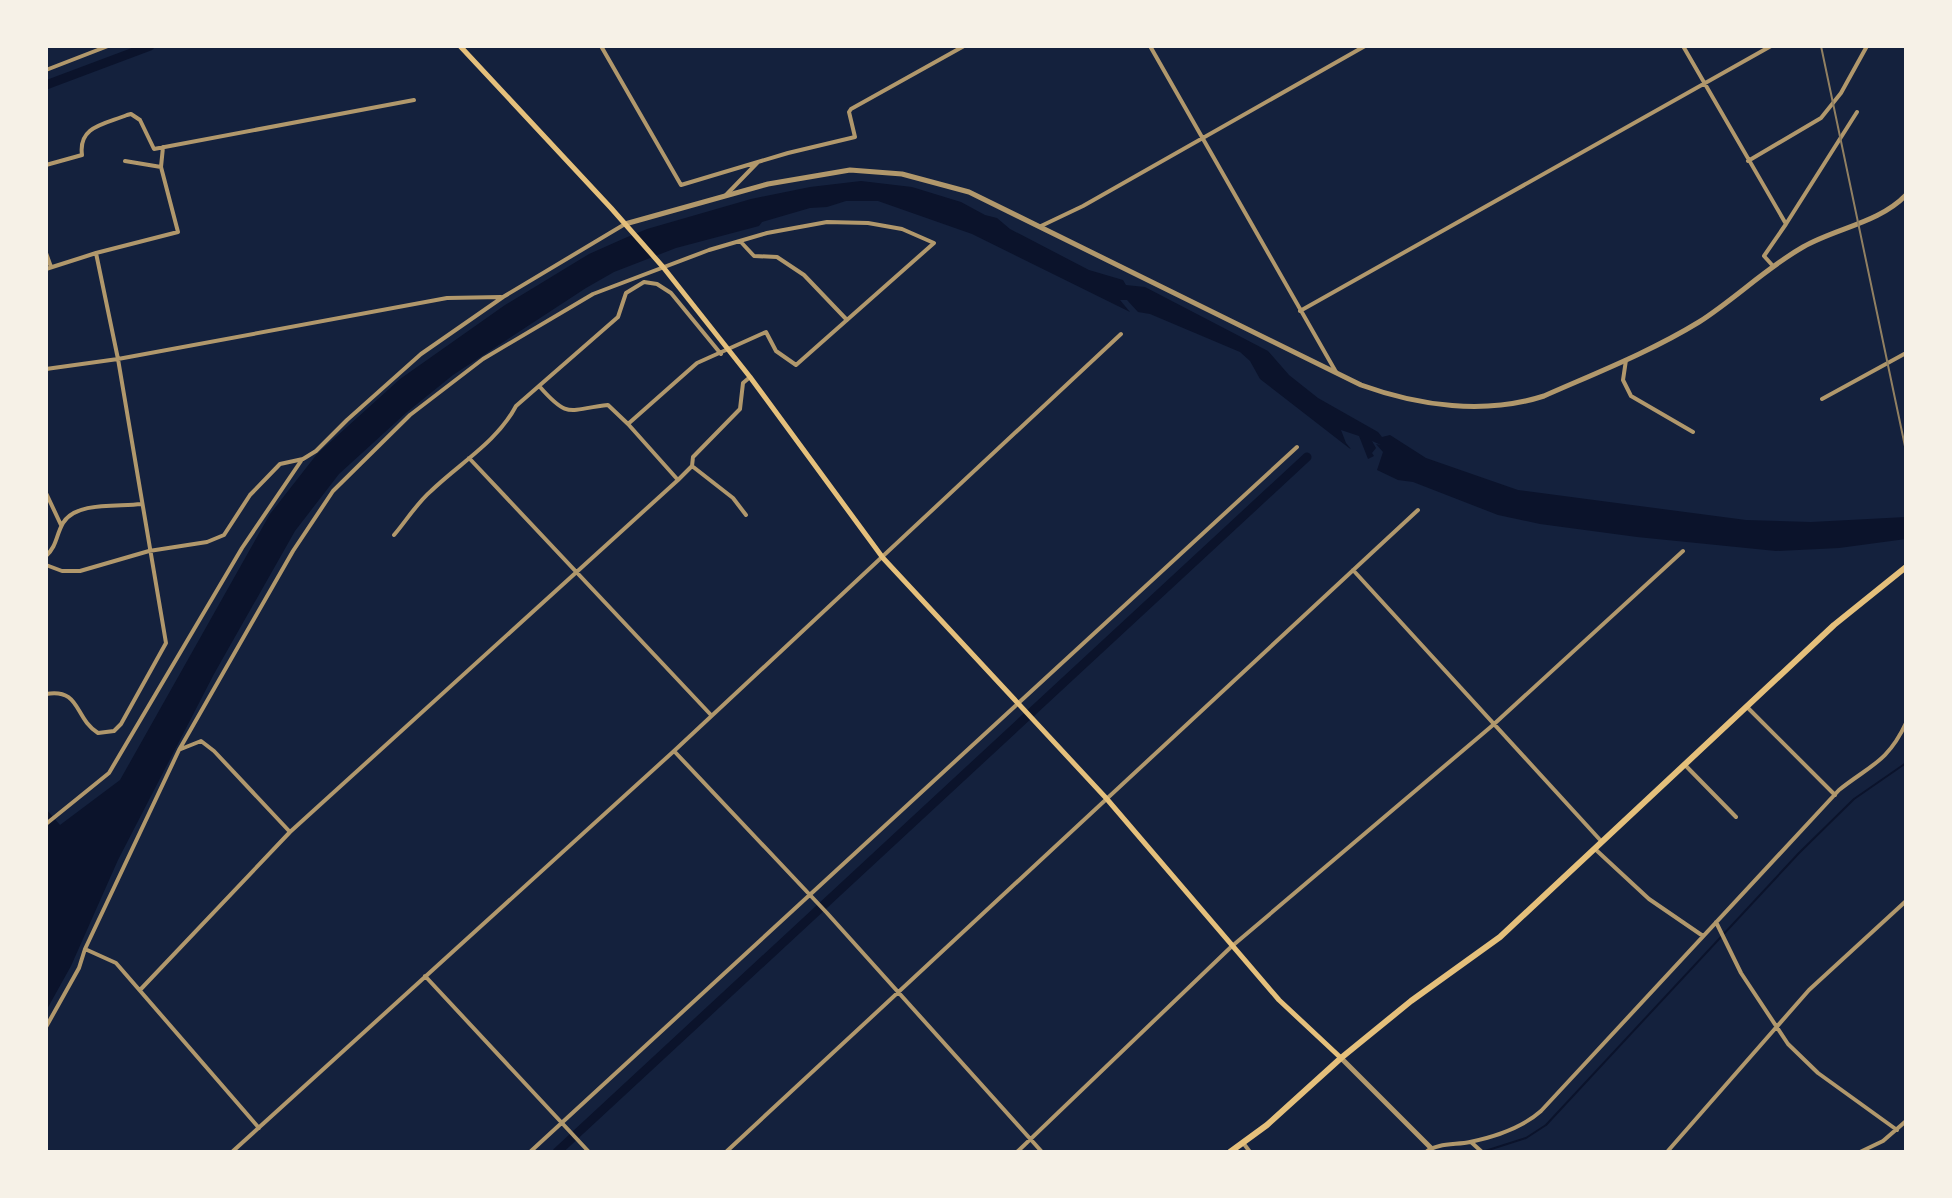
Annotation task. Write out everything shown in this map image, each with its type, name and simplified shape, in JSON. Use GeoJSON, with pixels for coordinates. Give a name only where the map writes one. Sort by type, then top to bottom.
{"type":"FeatureCollection","features":[{"type":"Feature","properties":{"kind":"main road"},"geometry":{"type":"LineString","coordinates":[[460,46],[663,267],[750,377],[883,558],[1106,798],[1279,1000],[1341,1058]]}},
{"type":"Feature","properties":{"kind":"main road"},"geometry":{"type":"LineString","coordinates":[[1230,1152],[1244,1144],[1411,1001],[1500,937],[1834,625],[1906,567]]}},
{"type":"Feature","properties":{"kind":"street"},"geometry":{"type":"LineString","coordinates":[[46,70],[108,46]]}},
{"type":"Feature","properties":{"kind":"street"},"geometry":{"type":"LineString","coordinates":[[601,46],[681,185],[758,161],[855,137],[849,112],[851,109],[964,46]]}},
{"type":"Feature","properties":{"kind":"street"},"geometry":{"type":"LineString","coordinates":[[1150,46],[1336,372]]}},
{"type":"Feature","properties":{"kind":"street"},"geometry":{"type":"LineString","coordinates":[[1041,226],[1083,206],[1365,46]]}},
{"type":"Feature","properties":{"kind":"street"},"geometry":{"type":"LineString","coordinates":[[1683,46],[1786,224]]}},
{"type":"Feature","properties":{"kind":"street"},"geometry":{"type":"LineString","coordinates":[[1300,311],[1771,46]]}},
{"type":"Feature","properties":{"kind":"street"},"geometry":{"type":"LineString","coordinates":[[1748,161],[1821,118],[1841,93],[1867,46]]}},
{"type":"Feature","properties":{"kind":"street"},"geometry":{"type":"LineString","coordinates":[[46,165],[82,155],[80,144],[86,133],[131,114],[140,120],[154,149],[414,100]]}},
{"type":"Feature","properties":{"kind":"street"},"geometry":{"type":"LineString","coordinates":[[1773,266],[1764,256],[1857,112]]}},
{"type":"Feature","properties":{"kind":"street"},"geometry":{"type":"LineString","coordinates":[[46,253],[49,268],[178,232],[161,167],[163,147]]}},
{"type":"Feature","properties":{"kind":"street"},"geometry":{"type":"LineString","coordinates":[[125,161],[161,167]]}},
{"type":"Feature","properties":{"kind":"street"},"geometry":{"type":"LineString","coordinates":[[726,195],[758,161]]}},
{"type":"Feature","properties":{"kind":"street"},"geometry":{"type":"LineString","coordinates":[[46,565],[62,571],[80,571],[149,551],[207,542],[224,535],[250,495],[280,464],[303,459],[316,451],[421,354],[503,297],[626,226],[726,195],[819,174],[876,171],[902,174],[969,192],[1361,385],[1400,397],[1468,407],[1524,402],[1626,360],[1700,321],[1773,266],[1818,238],[1883,214],[1906,195]]}},
{"type":"Feature","properties":{"kind":"street"},"geometry":{"type":"LineString","coordinates":[[46,1027],[79,968],[85,949],[179,750],[293,551],[333,491],[410,415],[483,359],[593,294],[740,241],[827,222],[868,223],[902,229],[934,243],[796,365],[776,351],[766,332],[697,363],[628,424]]}},
{"type":"Feature","properties":{"kind":"street"},"geometry":{"type":"LineString","coordinates":[[740,241],[754,256],[777,257],[804,275],[847,320]]}},
{"type":"Feature","properties":{"kind":"street"},"geometry":{"type":"LineString","coordinates":[[46,694],[63,692],[69,695],[90,729],[98,733],[114,731],[121,724],[166,643],[118,359],[96,253]]}},
{"type":"Feature","properties":{"kind":"street"},"geometry":{"type":"LineString","coordinates":[[394,535],[428,493],[495,435],[516,406],[618,317],[626,293],[644,282],[657,284],[671,293],[722,354]]}},
{"type":"Feature","properties":{"kind":"street"},"geometry":{"type":"LineString","coordinates":[[46,369],[118,359],[447,298],[503,297]]}},
{"type":"Feature","properties":{"kind":"street"},"geometry":{"type":"LineString","coordinates":[[232,1152],[674,751],[1121,334]]}},
{"type":"Feature","properties":{"kind":"street"},"geometry":{"type":"LineString","coordinates":[[1822,399],[1906,353]]}},
{"type":"Feature","properties":{"kind":"street"},"geometry":{"type":"LineString","coordinates":[[1626,360],[1623,380],[1631,396],[1693,432]]}},
{"type":"Feature","properties":{"kind":"street"},"geometry":{"type":"LineString","coordinates":[[140,990],[290,832],[692,466],[693,457],[740,409],[743,383],[750,377]]}},
{"type":"Feature","properties":{"kind":"street"},"geometry":{"type":"LineString","coordinates":[[540,387],[557,407],[571,411],[608,405],[678,480]]}},
{"type":"Feature","properties":{"kind":"street"},"geometry":{"type":"LineString","coordinates":[[530,1152],[811,897],[1297,447]]}},
{"type":"Feature","properties":{"kind":"street"},"geometry":{"type":"LineString","coordinates":[[469,458],[711,715]]}},
{"type":"Feature","properties":{"kind":"street"},"geometry":{"type":"LineString","coordinates":[[46,824],[109,773],[242,548],[303,459]]}},
{"type":"Feature","properties":{"kind":"street"},"geometry":{"type":"LineString","coordinates":[[692,466],[733,498],[746,515]]}},
{"type":"Feature","properties":{"kind":"street"},"geometry":{"type":"LineString","coordinates":[[46,493],[62,527]]}},
{"type":"Feature","properties":{"kind":"street"},"geometry":{"type":"LineString","coordinates":[[46,556],[54,549],[64,520],[82,509],[141,504]]}},
{"type":"Feature","properties":{"kind":"street"},"geometry":{"type":"LineString","coordinates":[[726,1152],[1418,510]]}},
{"type":"Feature","properties":{"kind":"street"},"geometry":{"type":"LineString","coordinates":[[1017,1152],[1231,947],[1493,725],[1683,551]]}},
{"type":"Feature","properties":{"kind":"street"},"geometry":{"type":"LineString","coordinates":[[1353,570],[1602,842]]}},
{"type":"Feature","properties":{"kind":"street"},"geometry":{"type":"LineString","coordinates":[[1747,707],[1835,795]]}},
{"type":"Feature","properties":{"kind":"street"},"geometry":{"type":"LineString","coordinates":[[1341,1058],[1432,1150],[1471,1142],[1520,1125],[1541,1111],[1835,795],[1881,761],[1898,740],[1906,723]]}},
{"type":"Feature","properties":{"kind":"street"},"geometry":{"type":"LineString","coordinates":[[1898,740],[1906,735]]}},
{"type":"Feature","properties":{"kind":"street"},"geometry":{"type":"LineString","coordinates":[[179,750],[201,741],[290,832]]}},
{"type":"Feature","properties":{"kind":"street"},"geometry":{"type":"LineString","coordinates":[[674,751],[827,913],[1042,1152]]}},
{"type":"Feature","properties":{"kind":"street"},"geometry":{"type":"LineString","coordinates":[[1685,765],[1736,817]]}},
{"type":"Feature","properties":{"kind":"street"},"geometry":{"type":"LineString","coordinates":[[1595,849],[1649,899],[1703,936]]}},
{"type":"Feature","properties":{"kind":"street"},"geometry":{"type":"LineString","coordinates":[[1667,1152],[1809,990],[1906,901]]}},
{"type":"Feature","properties":{"kind":"street"},"geometry":{"type":"LineString","coordinates":[[1716,922],[1741,973],[1788,1044],[1818,1073],[1897,1130]]}},
{"type":"Feature","properties":{"kind":"street"},"geometry":{"type":"LineString","coordinates":[[85,949],[116,963],[259,1128]]}},
{"type":"Feature","properties":{"kind":"street"},"geometry":{"type":"LineString","coordinates":[[425,976],[589,1152]]}},
{"type":"Feature","properties":{"kind":"street"},"geometry":{"type":"LineString","coordinates":[[1860,1152],[1883,1141],[1906,1121]]}},
{"type":"Feature","properties":{"kind":"street"},"geometry":{"type":"LineString","coordinates":[[1471,1142],[1482,1152]]}},
{"type":"Feature","properties":{"kind":"street"},"geometry":{"type":"LineString","coordinates":[[1244,1144],[1250,1152]]}},
{"type":"Feature","properties":{"kind":"water"},"geometry":{"type":"Polygon","coordinates":[[[861,181],[912,187],[961,202],[997,218],[1010,229],[1089,270],[1123,280],[1126,285],[1145,287],[1268,351],[1289,375],[1318,398],[1382,437],[1390,435],[1426,458],[1518,490],[1746,520],[1811,522],[1906,517],[1906,539],[1839,548],[1776,551],[1637,537],[1498,515],[1377,470],[1383,452],[1376,444],[1381,445],[1372,441],[1376,448],[1372,453],[1374,456],[1368,459],[1359,436],[1341,430],[1349,448],[1260,379],[1250,361],[1240,352],[1150,314],[1138,312],[1127,300],[1120,300],[1130,312],[972,234],[878,201],[846,201],[810,208],[762,222],[759,226],[676,248],[614,272],[453,375],[339,474],[295,531],[214,674],[118,860],[71,966],[46,1011],[46,809],[60,825],[120,780],[270,514],[317,454],[400,379],[505,305],[589,254],[647,229],[751,199],[861,181]]]}},
{"type":"Feature","properties":{"kind":"waterway"},"geometry":{"type":"LineString","coordinates":[[46,85],[150,46]]}},
{"type":"Feature","properties":{"kind":"waterway"},"geometry":{"type":"LineString","coordinates":[[557,1152],[1307,457]]}},
{"type":"Feature","properties":{"kind":"waterway"},"geometry":{"type":"LineString","coordinates":[[1482,1152],[1526,1138],[1546,1125],[1799,853],[1854,799],[1906,763]]}},
{"type":"Feature","properties":{"kind":"railway"},"geometry":{"type":"LineString","coordinates":[[1821,46],[1906,451]]}}]}
